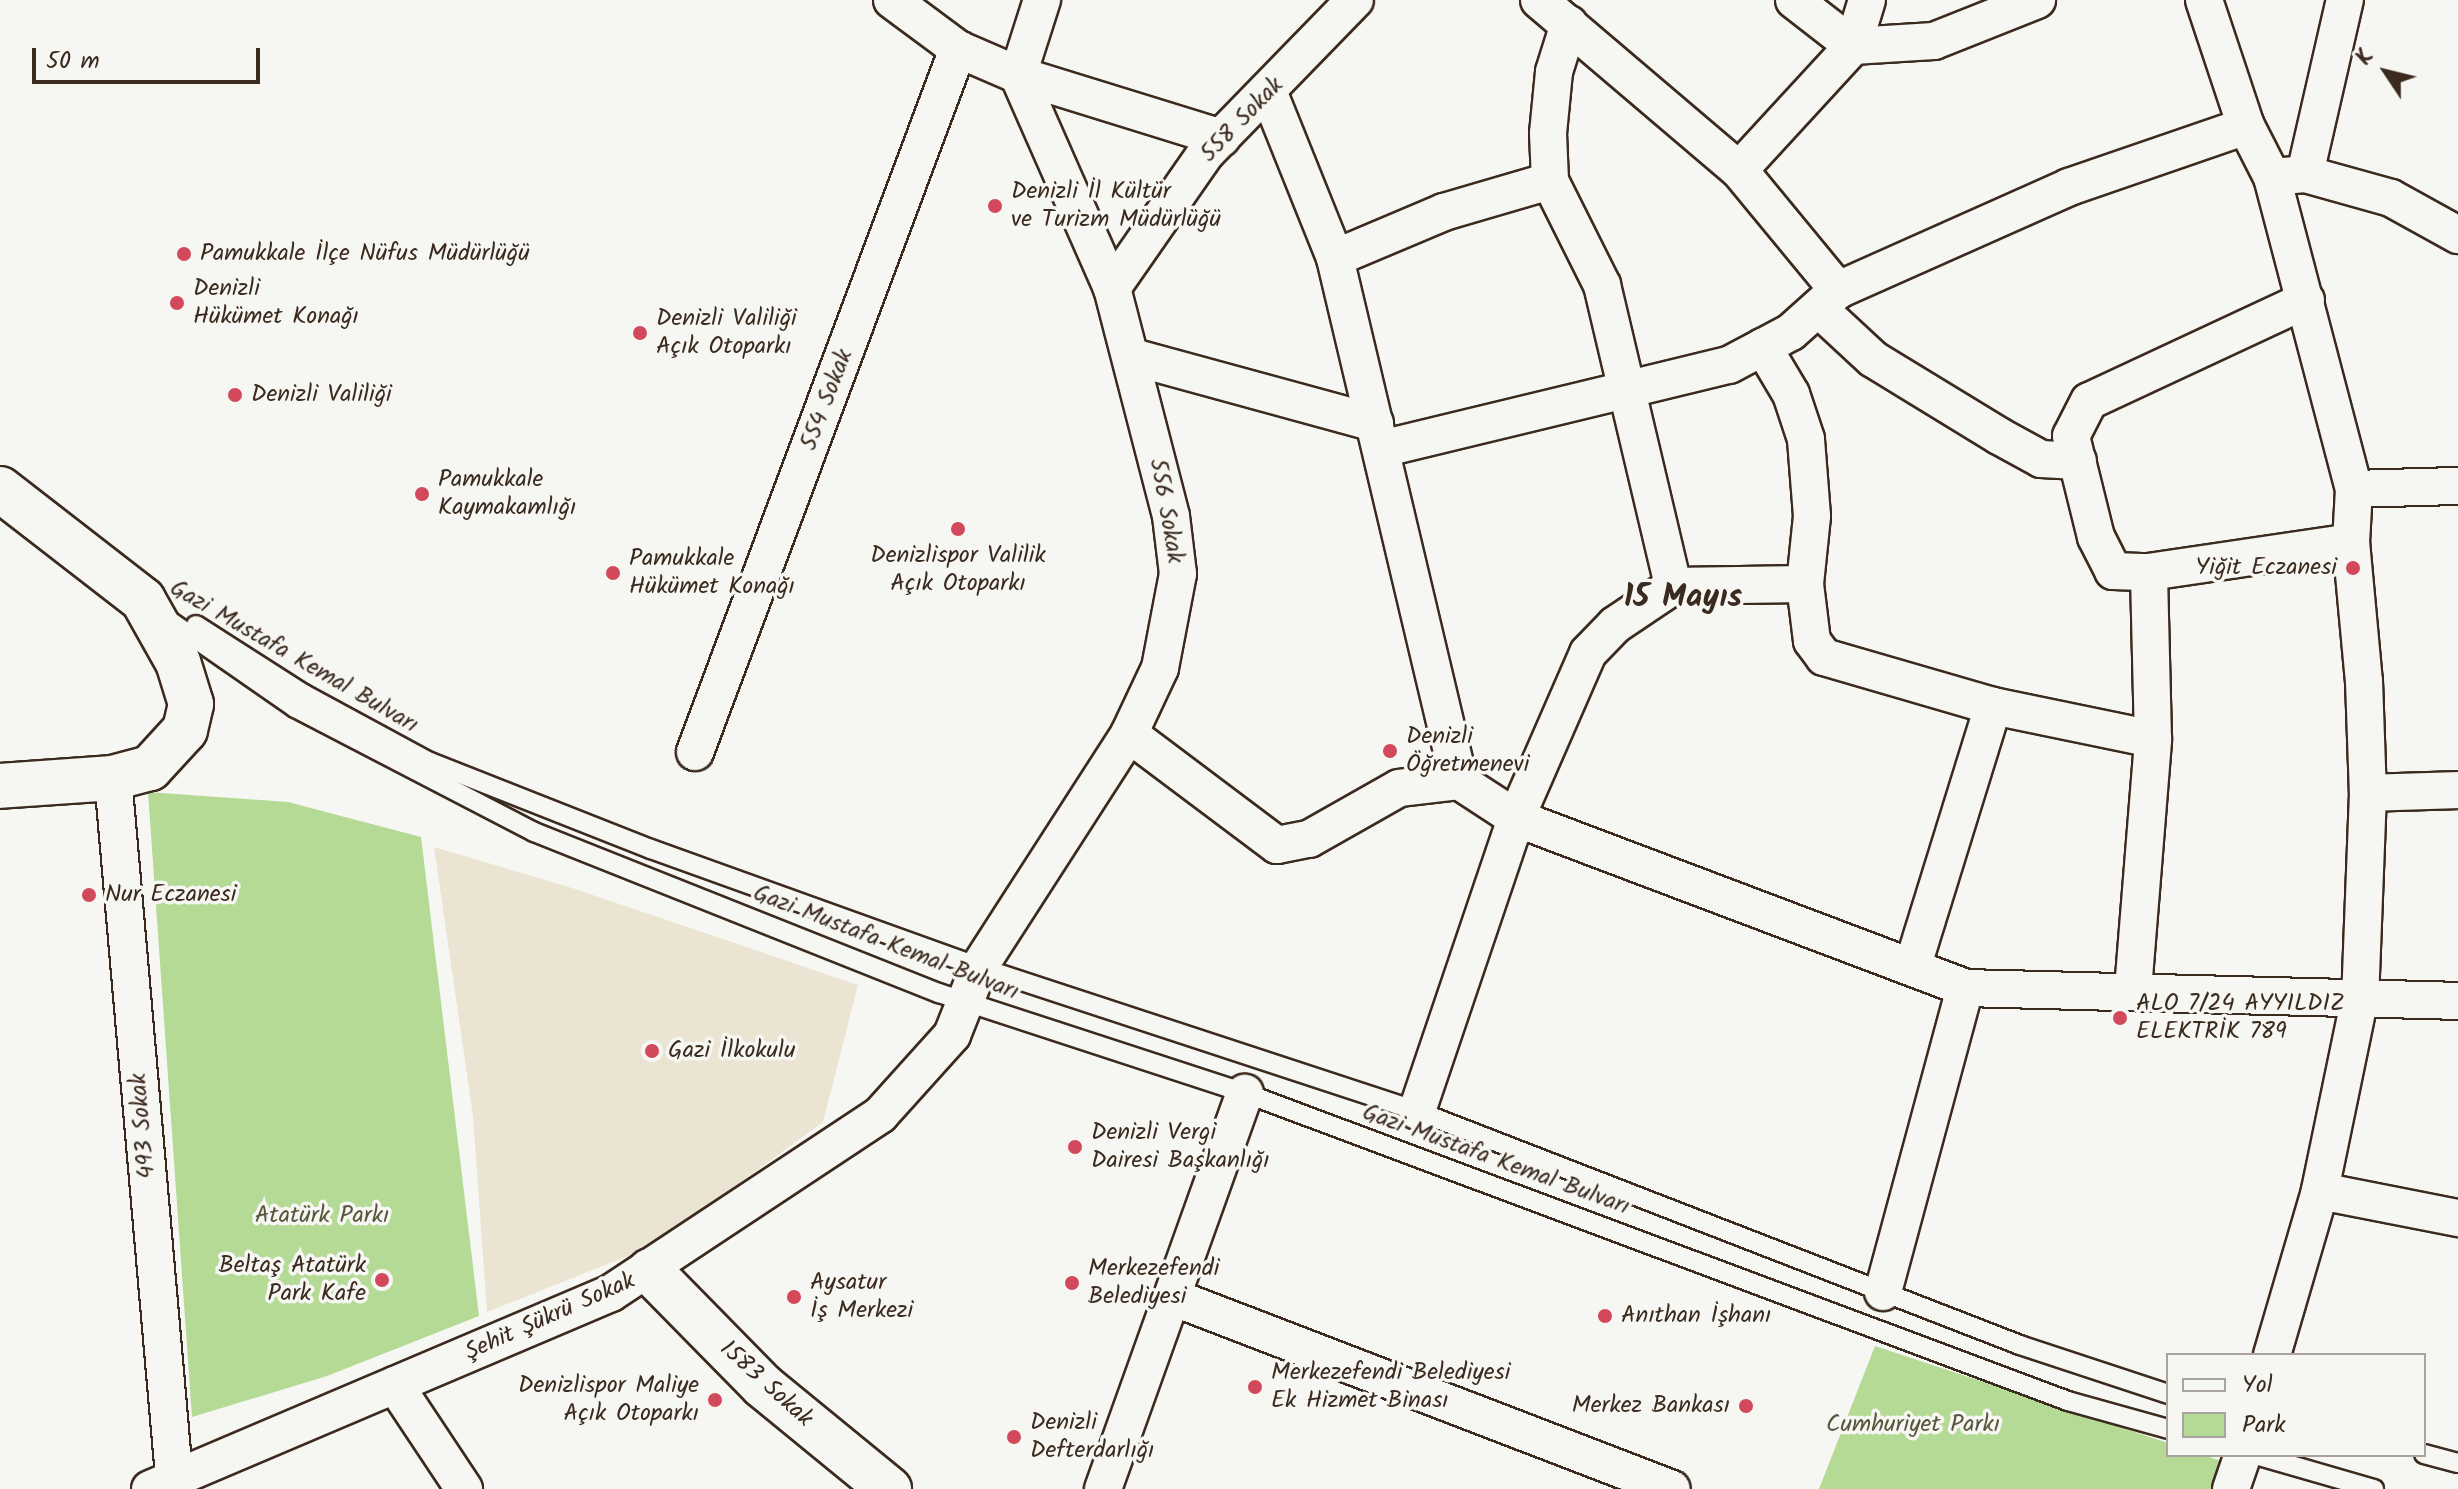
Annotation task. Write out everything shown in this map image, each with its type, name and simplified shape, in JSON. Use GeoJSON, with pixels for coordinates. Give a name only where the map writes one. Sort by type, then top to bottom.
{"type":"FeatureCollection","features":[{"type":"Feature","properties":{"kind":"main road"},"geometry":{"type":"LineString","coordinates":[[0,489],[143,600],[178,662],[191,704],[185,730],[150,768],[113,778],[0,786]]}},
{"type":"Feature","properties":{"kind":"main road","name":"1583 Sokak"},"geometry":{"type":"LineString","coordinates":[[650,1271],[763,1386],[889,1489]]}},
{"type":"Feature","properties":{"kind":"street"},"geometry":{"type":"LineString","coordinates":[[892,0],[958,49],[1018,75],[1221,138]]}},
{"type":"Feature","properties":{"kind":"street"},"geometry":{"type":"LineString","coordinates":[[1018,75],[1042,0]]}},
{"type":"Feature","properties":{"kind":"street","name":"558 Sokak"},"geometry":{"type":"LineString","coordinates":[[1112,288],[1221,138],[1355,0]]}},
{"type":"Feature","properties":{"kind":"street"},"geometry":{"type":"LineString","coordinates":[[1539,0],[1739,170],[1873,359],[2041,459],[2078,461]]}},
{"type":"Feature","properties":{"kind":"street"},"geometry":{"type":"LineString","coordinates":[[1794,0],[1853,46],[1934,41],[2037,0]]}},
{"type":"Feature","properties":{"kind":"street"},"geometry":{"type":"LineString","coordinates":[[1739,170],[1853,46],[1867,0]]}},
{"type":"Feature","properties":{"kind":"street"},"geometry":{"type":"LineString","coordinates":[[2204,0],[2246,126],[2288,175],[2391,198],[2458,235]]}},
{"type":"Feature","properties":{"kind":"street"},"geometry":{"type":"LineString","coordinates":[[2273,1353],[2320,1191],[2360,997],[2368,793],[2351,542],[2354,489],[2306,300],[2288,175],[2345,0]]}},
{"type":"Feature","properties":{"kind":"street"},"geometry":{"type":"LineString","coordinates":[[1569,24],[1554,72],[1548,133],[1550,181],[1602,285],[1673,586]]}},
{"type":"Feature","properties":{"kind":"street","name":"554 Sokak"},"geometry":{"type":"LineString","coordinates":[[695,752],[958,49]]}},
{"type":"Feature","properties":{"kind":"street","name":"556 Sokak"},"geometry":{"type":"LineString","coordinates":[[979,967],[1129,734],[1160,668],[1178,574],[1171,516],[1133,357],[1112,288],[1018,75]]}},
{"type":"Feature","properties":{"kind":"street"},"geometry":{"type":"LineString","coordinates":[[1268,91],[1335,258],[1459,781]]}},
{"type":"Feature","properties":{"kind":"street"},"geometry":{"type":"LineString","coordinates":[[1133,357],[1378,436],[1628,391],[1729,365],[1763,347],[1828,299],[2069,187],[2246,126]]}},
{"type":"Feature","properties":{"kind":"street"},"geometry":{"type":"LineString","coordinates":[[1335,258],[1444,212],[1550,181]]}},
{"type":"Feature","properties":{"kind":"street"},"geometry":{"type":"LineString","coordinates":[[2306,300],[2089,401],[2071,436],[2096,537],[2113,571],[2149,572],[2351,542]]}},
{"type":"Feature","properties":{"kind":"street"},"geometry":{"type":"LineString","coordinates":[[1763,347],[1791,394],[1806,439],[1812,516],[1805,584],[1812,641],[1824,657],[1993,706],[2153,739]]}},
{"type":"Feature","properties":{"kind":"street"},"geometry":{"type":"LineString","coordinates":[[2354,489],[2458,486]]}},
{"type":"Feature","properties":{"kind":"street"},"geometry":{"type":"LineString","coordinates":[[2133,990],[2153,739],[2149,572]]}},
{"type":"Feature","properties":{"kind":"street"},"geometry":{"type":"LineString","coordinates":[[1417,1111],[1516,818],[1588,653],[1615,625],[1673,586],[1805,584]]}},
{"type":"Feature","properties":{"kind":"street"},"geometry":{"type":"LineString","coordinates":[[1913,965],[1993,706]]}},
{"type":"Feature","properties":{"kind":"street"},"geometry":{"type":"LineString","coordinates":[[1129,734],[1277,845],[1309,839],[1399,788],[1459,781],[1516,818],[1913,965],[1965,988],[2133,990],[2458,1001]]}},
{"type":"Feature","properties":{"kind":"street","name":"493 Sokak"},"geometry":{"type":"LineString","coordinates":[[113,778],[162,1482]]}},
{"type":"Feature","properties":{"kind":"street"},"geometry":{"type":"LineString","coordinates":[[2368,793],[2458,790]]}},
{"type":"Feature","properties":{"kind":"street","name":"Şehit Şükrü Sokak"},"geometry":{"type":"LineString","coordinates":[[162,1482],[611,1293],[650,1271],[880,1115],[952,1035],[979,967]]}},
{"type":"Feature","properties":{"kind":"street"},"geometry":{"type":"LineString","coordinates":[[1883,1292],[1965,988]]}},
{"type":"Feature","properties":{"kind":"street"},"geometry":{"type":"LineString","coordinates":[[1103,1489],[1175,1298],[1245,1093]]}},
{"type":"Feature","properties":{"kind":"street"},"geometry":{"type":"LineString","coordinates":[[2320,1191],[2458,1218]]}},
{"type":"Feature","properties":{"kind":"street"},"geometry":{"type":"LineString","coordinates":[[1175,1298],[1672,1489]]}},
{"type":"Feature","properties":{"kind":"street"},"geometry":{"type":"LineString","coordinates":[[395,1385],[464,1489]]}},
{"type":"Feature","properties":{"kind":"street"},"geometry":{"type":"LineString","coordinates":[[2231,1489],[2242,1457]]}},
{"type":"Feature","properties":{"kind":"lane","name":"Gazi Mustafa Kemal Bulvarı"},"geometry":{"type":"LineString","coordinates":[[143,600],[186,619],[304,694],[430,762],[651,849],[979,967],[1417,1111],[2034,1351],[2166,1393]]}},
{"type":"Feature","properties":{"kind":"lane","name":"Gazi Mustafa Kemal Bulvarı"},"geometry":{"type":"LineString","coordinates":[[143,600],[295,708],[534,832],[967,1003],[1245,1093],[2068,1401],[2166,1428]]}},
{"type":"Feature","properties":{"kind":"lane"},"geometry":{"type":"LineString","coordinates":[[2426,1455],[2458,1463]]}},
{"type":"Feature","properties":{"kind":"lane"},"geometry":{"type":"LineString","coordinates":[[2263,1457],[2374,1489]]}},
{"type":"Feature","properties":{"kind":"shaded area","name":"Gazi İlkokulu"},"geometry":{"type":"Polygon","coordinates":[[[434,847],[572,888],[858,985],[823,1122],[653,1246],[487,1312],[473,1116],[434,847]]]}},
{"type":"Feature","properties":{"kind":"green space","name":"Atatürk Parkı"},"geometry":{"type":"Polygon","coordinates":[[[148,792],[288,802],[421,837],[479,1316],[327,1376],[192,1417],[148,792]]]}},
{"type":"Feature","properties":{"kind":"green space","name":"Cumhuriyet Parkı"},"geometry":{"type":"Polygon","coordinates":[[[1875,1346],[2166,1442],[2166,1457],[2209,1457],[2227,1463],[2218,1489],[1819,1489],[1875,1346]]]}},
{"type":"Feature","properties":{"kind":"place","name":"Denizli İl Kültür ve Turizm Müdürlüğü"},"geometry":{"type":"Point","coordinates":[995,206]}},
{"type":"Feature","properties":{"kind":"place","name":"Pamukkale İlçe Nüfus Müdürlüğü"},"geometry":{"type":"Point","coordinates":[184,254]}},
{"type":"Feature","properties":{"kind":"place","name":"Denizli Hükümet Konağı"},"geometry":{"type":"Point","coordinates":[177,303]}},
{"type":"Feature","properties":{"kind":"place","name":"Denizli Valiliği Açık Otoparkı"},"geometry":{"type":"Point","coordinates":[640,333]}},
{"type":"Feature","properties":{"kind":"place","name":"Denizli Valiliği"},"geometry":{"type":"Point","coordinates":[235,395]}},
{"type":"Feature","properties":{"kind":"place","name":"Pamukkale Kaymakamlığı"},"geometry":{"type":"Point","coordinates":[422,494]}},
{"type":"Feature","properties":{"kind":"place","name":"Denizlispor Valilik Açık Otoparkı"},"geometry":{"type":"Point","coordinates":[958,529]}},
{"type":"Feature","properties":{"kind":"place","name":"Yiğit Eczanesi"},"geometry":{"type":"Point","coordinates":[2353,568]}},
{"type":"Feature","properties":{"kind":"place","name":"Pamukkale Hükümet Konağı"},"geometry":{"type":"Point","coordinates":[613,573]}},
{"type":"Feature","properties":{"kind":"place","name":"Denizli Öğretmenevi"},"geometry":{"type":"Point","coordinates":[1390,751]}},
{"type":"Feature","properties":{"kind":"place","name":"Nur Eczanesi"},"geometry":{"type":"Point","coordinates":[89,895]}},
{"type":"Feature","properties":{"kind":"place","name":"ALO 7/24 AYYILDIZ ELEKTRİK 789"},"geometry":{"type":"Point","coordinates":[2120,1018]}},
{"type":"Feature","properties":{"kind":"place","name":"Gazi İlkokulu"},"geometry":{"type":"Point","coordinates":[652,1051]}},
{"type":"Feature","properties":{"kind":"place","name":"Denizli Vergi Dairesi Başkanlığı"},"geometry":{"type":"Point","coordinates":[1075,1147]}},
{"type":"Feature","properties":{"kind":"place","name":"Beltaş Atatürk Park Kafe"},"geometry":{"type":"Point","coordinates":[382,1280]}},
{"type":"Feature","properties":{"kind":"place","name":"Merkezefendi Belediyesi"},"geometry":{"type":"Point","coordinates":[1072,1283]}},
{"type":"Feature","properties":{"kind":"place","name":"Aysatur İş Merkezi"},"geometry":{"type":"Point","coordinates":[794,1297]}},
{"type":"Feature","properties":{"kind":"place","name":"Anıthan İşhanı"},"geometry":{"type":"Point","coordinates":[1605,1316]}},
{"type":"Feature","properties":{"kind":"place","name":"Merkezefendi Belediyesi Ek Hizmet Binası"},"geometry":{"type":"Point","coordinates":[1255,1387]}},
{"type":"Feature","properties":{"kind":"place","name":"Denizlispor Maliye Açık Otoparkı"},"geometry":{"type":"Point","coordinates":[715,1400]}},
{"type":"Feature","properties":{"kind":"place","name":"Merkez Bankası"},"geometry":{"type":"Point","coordinates":[1746,1406]}},
{"type":"Feature","properties":{"kind":"place","name":"Denizli Defterdarlığı"},"geometry":{"type":"Point","coordinates":[1014,1437]}},
{"type":"Feature","properties":{"kind":"district","name":"15 Mayıs"},"geometry":{"type":"Point","coordinates":[1683,598]}}]}
